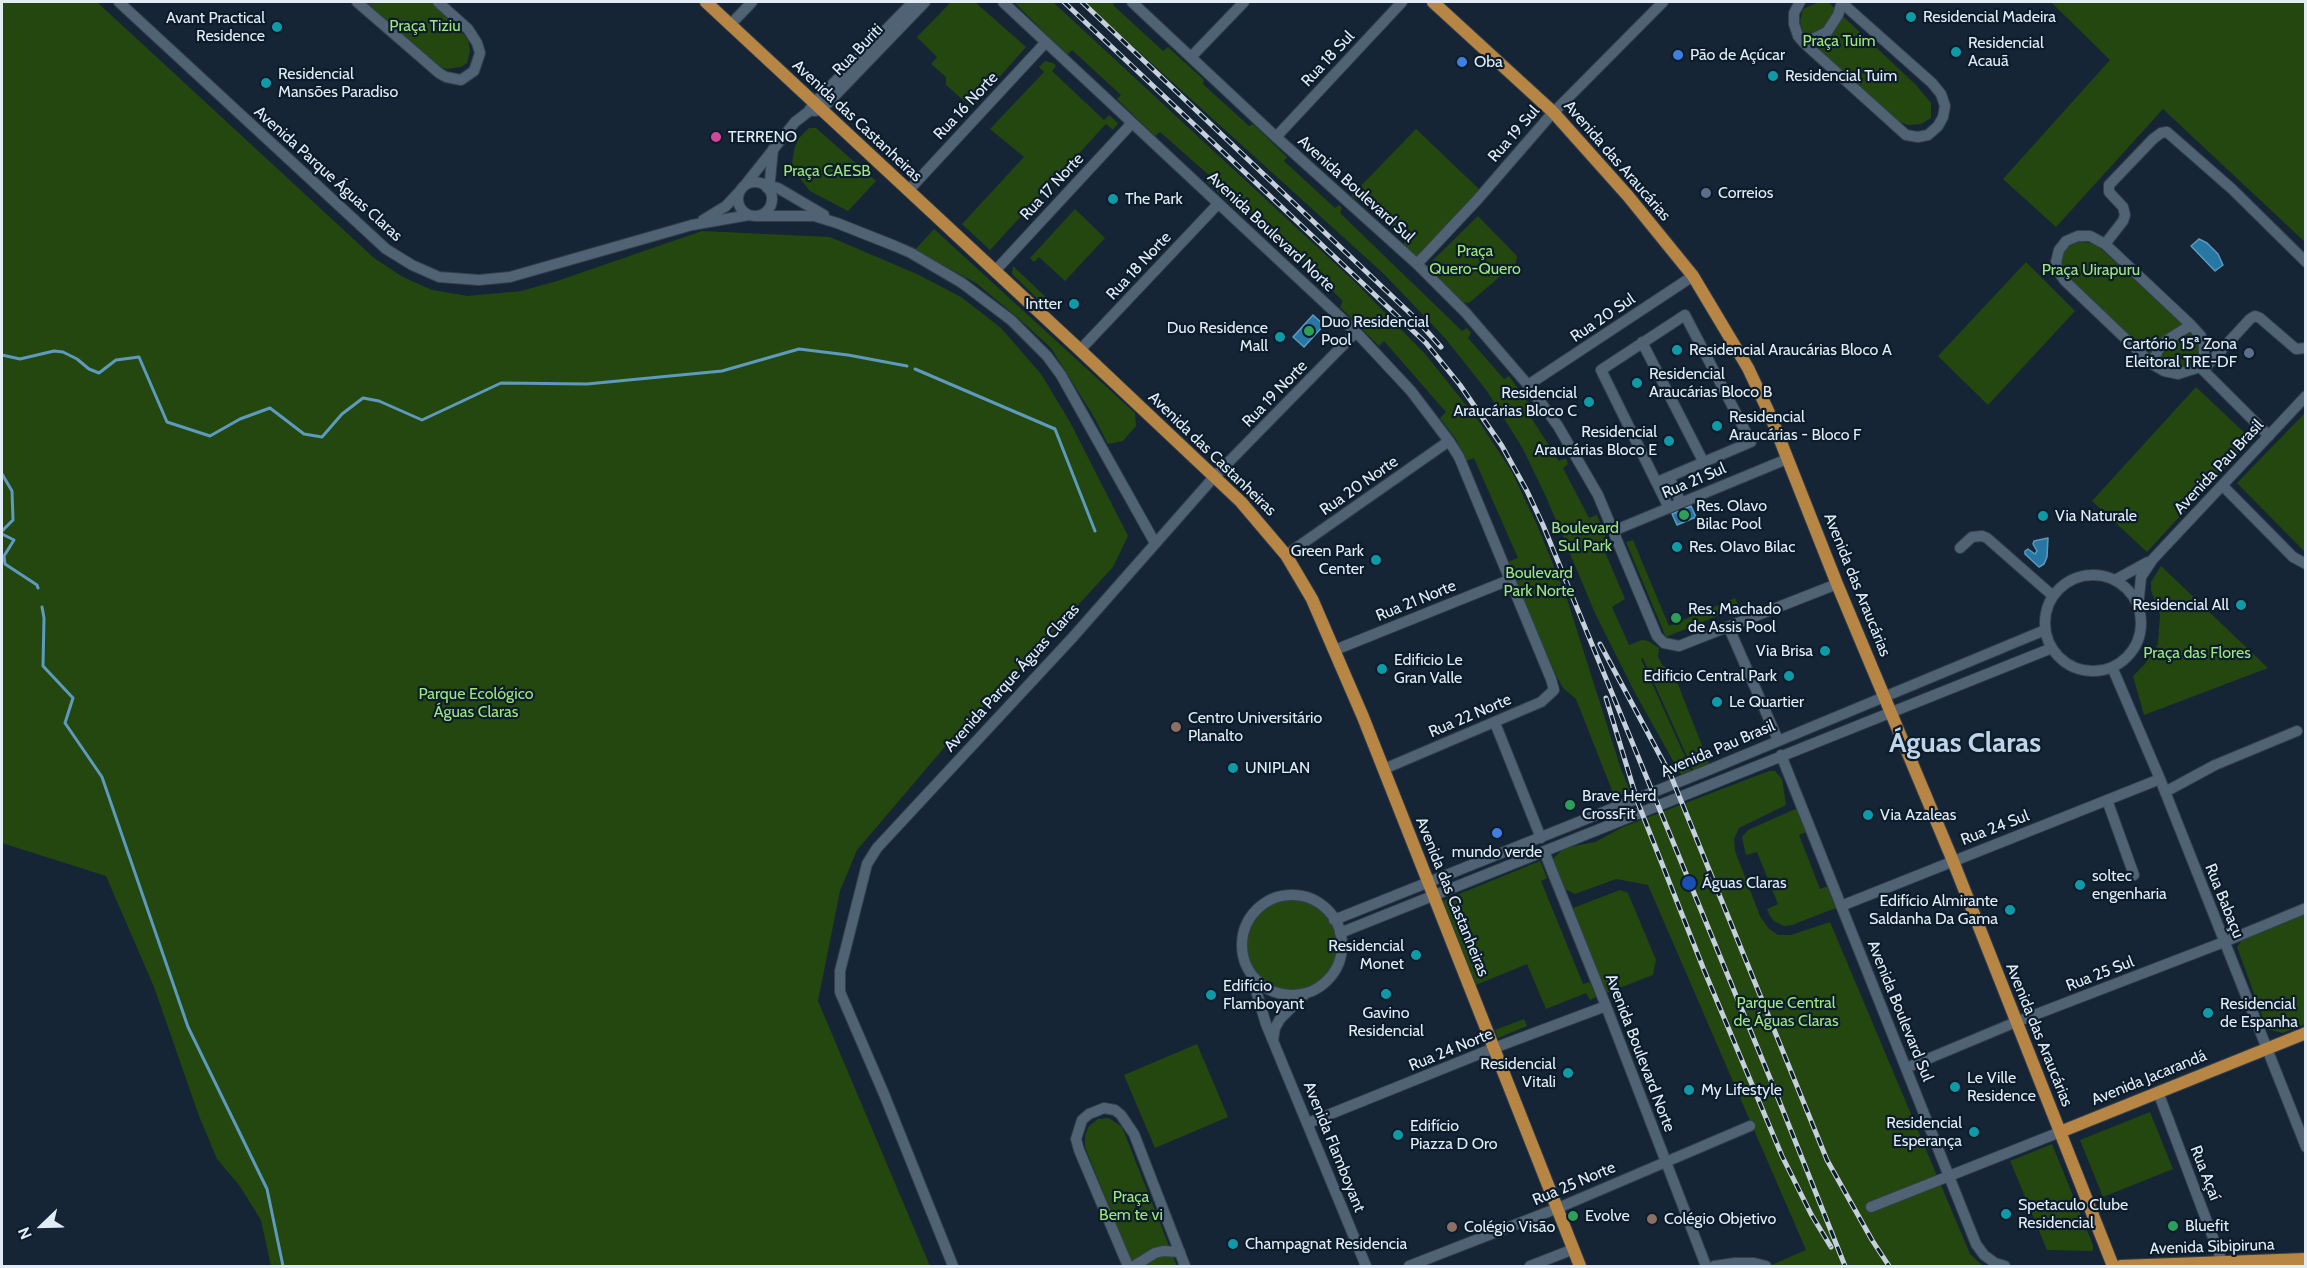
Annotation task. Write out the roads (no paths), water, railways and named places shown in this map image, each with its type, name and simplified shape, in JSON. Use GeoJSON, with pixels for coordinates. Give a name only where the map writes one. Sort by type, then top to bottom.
{"type":"FeatureCollection","features":[{"type":"Feature","properties":{"kind":"main road","name":"Avenida das Castanheiras"},"geometry":{"type":"LineString","coordinates":[[706,2],[814,108],[995,271],[1251,512],[1286,555],[1312,599],[1335,650],[1580,1266]]}},
{"type":"Feature","properties":{"kind":"main road","name":"Avenida das Araucárias"},"geometry":{"type":"LineString","coordinates":[[1433,2],[1553,112],[1628,196],[1693,276],[1756,383],[1837,585],[1892,711],[1953,861],[2113,1266]]}},
{"type":"Feature","properties":{"kind":"main road","name":"Avenida Jacarandá"},"geometry":{"type":"LineString","coordinates":[[2060,1132],[2306,1033]]}},
{"type":"Feature","properties":{"kind":"main road","name":"Avenida Sibipiruna"},"geometry":{"type":"LineString","coordinates":[[2121,1266],[2223,1264],[2306,1259]]}},
{"type":"Feature","properties":{"kind":"street","name":"Avenida Parque Águas Claras"},"geometry":{"type":"LineString","coordinates":[[119,2],[386,249],[412,266],[432,274],[452,279],[479,280],[510,277],[692,225],[753,215],[814,216],[911,253],[962,284],[1011,320],[1047,356],[1061,375],[1155,543],[1065,646],[877,848],[867,864],[838,980],[840,992],[953,1266]]}},
{"type":"Feature","properties":{"kind":"street"},"geometry":{"type":"LineString","coordinates":[[357,2],[439,73],[461,81],[474,71],[480,53],[468,29],[438,2]]}},
{"type":"Feature","properties":{"kind":"street"},"geometry":{"type":"LineString","coordinates":[[730,25],[752,2]]}},
{"type":"Feature","properties":{"kind":"street","name":"Rua Buriti"},"geometry":{"type":"LineString","coordinates":[[814,108],[913,2]]}},
{"type":"Feature","properties":{"kind":"street","name":"Rua Buriti"},"geometry":{"type":"LineString","coordinates":[[742,188],[795,122],[814,108],[925,2]]}},
{"type":"Feature","properties":{"kind":"street","name":"Avenida Boulevard Norte"},"geometry":{"type":"LineString","coordinates":[[1003,2],[1356,332],[1411,391],[1459,457],[1551,679]]}},
{"type":"Feature","properties":{"kind":"street","name":"Avenida Boulevard Sul"},"geometry":{"type":"LineString","coordinates":[[1132,2],[1276,137],[1417,264],[1466,313],[1528,385],[1579,460],[1598,495],[1656,636],[1668,646],[1680,646],[1729,628]]}},
{"type":"Feature","properties":{"kind":"street"},"geometry":{"type":"LineString","coordinates":[[1192,56],[1244,2]]}},
{"type":"Feature","properties":{"kind":"street","name":"Rua 18 Sul"},"geometry":{"type":"LineString","coordinates":[[1276,137],[1402,2]]}},
{"type":"Feature","properties":{"kind":"street","name":"Rua 19 Sul"},"geometry":{"type":"LineString","coordinates":[[1417,264],[1478,199],[1553,112],[1663,2]]}},
{"type":"Feature","properties":{"kind":"street"},"geometry":{"type":"LineString","coordinates":[[1792,2],[1794,24],[1798,36],[1804,43],[1906,135],[1918,137],[1928,135],[1935,130],[1943,117],[1945,105],[1941,94],[1932,83],[1841,2],[1838,15],[1827,32],[1804,43]]}},
{"type":"Feature","properties":{"kind":"street"},"geometry":{"type":"LineString","coordinates":[[1794,13],[1800,2]]}},
{"type":"Feature","properties":{"kind":"street","name":"Rua 16 Norte"},"geometry":{"type":"LineString","coordinates":[[908,191],[1046,42]]}},
{"type":"Feature","properties":{"kind":"street","name":"Rua 17 Norte"},"geometry":{"type":"LineString","coordinates":[[995,271],[1132,123]]}},
{"type":"Feature","properties":{"kind":"street"},"geometry":{"type":"LineString","coordinates":[[2105,244],[2119,228],[2125,215],[2123,207],[2109,192],[2109,185],[2154,139],[2161,133],[2167,132],[2232,189],[2306,262]]}},
{"type":"Feature","properties":{"kind":"street"},"geometry":{"type":"LineString","coordinates":[[766,187],[770,180],[773,149]]}},
{"type":"Feature","properties":{"kind":"street"},"geometry":{"type":"LineString","coordinates":[[758,182],[766,187],[770,192],[771,202],[766,212],[753,215],[740,208],[738,203],[742,188],[758,182]]}},
{"type":"Feature","properties":{"kind":"street","name":"Avenida Parque Águas Claras"},"geometry":{"type":"LineString","coordinates":[[766,187],[771,186],[778,189],[837,223]]}},
{"type":"Feature","properties":{"kind":"street","name":"Avenida Parque Águas Claras"},"geometry":{"type":"LineString","coordinates":[[692,225],[726,206],[742,188]]}},
{"type":"Feature","properties":{"kind":"street","name":"Rua 18 Norte"},"geometry":{"type":"LineString","coordinates":[[1080,350],[1218,204]]}},
{"type":"Feature","properties":{"kind":"street"},"geometry":{"type":"LineString","coordinates":[[2201,368],[2204,359],[2204,345],[2201,336],[2192,325],[2105,244],[2090,236],[2078,236],[2066,241],[2059,250],[2056,262],[2058,271],[2065,281],[2152,364],[2164,371],[2178,374],[2201,368],[2255,316],[2296,349],[2306,348]]}},
{"type":"Feature","properties":{"kind":"street","name":"Rua 20 Sul"},"geometry":{"type":"LineString","coordinates":[[1528,385],[1693,276]]}},
{"type":"Feature","properties":{"kind":"street"},"geometry":{"type":"LineString","coordinates":[[1657,482],[1750,442],[1686,316],[1601,370],[1669,508]]}},
{"type":"Feature","properties":{"kind":"street"},"geometry":{"type":"LineString","coordinates":[[2152,364],[2158,350],[2167,340],[2192,325]]}},
{"type":"Feature","properties":{"kind":"street","name":"Rua 19 Norte"},"geometry":{"type":"LineString","coordinates":[[1155,543],[1214,477],[1356,332]]}},
{"type":"Feature","properties":{"kind":"street"},"geometry":{"type":"LineString","coordinates":[[1642,342],[1704,463]]}},
{"type":"Feature","properties":{"kind":"street"},"geometry":{"type":"LineString","coordinates":[[2201,368],[2269,436]]}},
{"type":"Feature","properties":{"kind":"street","name":"Avenida Pau Brasil"},"geometry":{"type":"LineString","coordinates":[[2138,607],[2141,577],[2153,559],[2306,396]]}},
{"type":"Feature","properties":{"kind":"street","name":"Rua 20 Norte"},"geometry":{"type":"LineString","coordinates":[[1286,555],[1449,441]]}},
{"type":"Feature","properties":{"kind":"street","name":"Rua 21 Sul"},"geometry":{"type":"LineString","coordinates":[[1613,531],[1787,459]]}},
{"type":"Feature","properties":{"kind":"street"},"geometry":{"type":"LineString","coordinates":[[1669,477],[1681,503]]}},
{"type":"Feature","properties":{"kind":"street"},"geometry":{"type":"LineString","coordinates":[[2223,486],[2293,557],[2306,564]]}},
{"type":"Feature","properties":{"kind":"street"},"geometry":{"type":"LineString","coordinates":[[1960,548],[1972,537],[1987,538],[2053,596]]}},
{"type":"Feature","properties":{"kind":"street","name":"Avenida Pau Brasil"},"geometry":{"type":"LineString","coordinates":[[2115,580],[2153,559]]}},
{"type":"Feature","properties":{"kind":"street"},"geometry":{"type":"LineString","coordinates":[[2098,575],[2115,580],[2129,592],[2138,607],[2141,623],[2138,639],[2130,654],[2112,667],[2088,671],[2074,667],[2061,659],[2052,648],[2046,630],[2046,612],[2053,596],[2065,584],[2081,576],[2098,575]]}},
{"type":"Feature","properties":{"kind":"street","name":"Rua 21 Norte"},"geometry":{"type":"LineString","coordinates":[[1335,650],[1509,580]]}},
{"type":"Feature","properties":{"kind":"street"},"geometry":{"type":"LineString","coordinates":[[1778,740],[1729,628],[1837,585]]}},
{"type":"Feature","properties":{"kind":"street","name":"Avenida Pau Brasil"},"geometry":{"type":"LineString","coordinates":[[1340,933],[1541,838],[2046,630]]}},
{"type":"Feature","properties":{"kind":"street","name":"Avenida Pau Brasil"},"geometry":{"type":"LineString","coordinates":[[1334,920],[1544,851],[2052,648]]}},
{"type":"Feature","properties":{"kind":"street","name":"Rua Babaçu"},"geometry":{"type":"LineString","coordinates":[[2112,667],[2160,779],[2306,1147]]}},
{"type":"Feature","properties":{"kind":"street","name":"Rua 22 Norte"},"geometry":{"type":"LineString","coordinates":[[1384,769],[1495,723],[1549,697],[1554,690],[1551,679]]}},
{"type":"Feature","properties":{"kind":"street"},"geometry":{"type":"LineString","coordinates":[[1495,723],[1541,838]]}},
{"type":"Feature","properties":{"kind":"street"},"geometry":{"type":"LineString","coordinates":[[2165,792],[2215,765],[2297,731]]}},
{"type":"Feature","properties":{"kind":"street","name":"Avenida Boulevard Sul"},"geometry":{"type":"LineString","coordinates":[[1781,755],[1976,1244],[1990,1259],[2005,1266]]}},
{"type":"Feature","properties":{"kind":"street","name":"Rua 24 Sul"},"geometry":{"type":"LineString","coordinates":[[1841,906],[2160,779]]}},
{"type":"Feature","properties":{"kind":"street"},"geometry":{"type":"LineString","coordinates":[[2107,800],[2134,875]]}},
{"type":"Feature","properties":{"kind":"street","name":"Avenida Boulevard Norte"},"geometry":{"type":"LineString","coordinates":[[1544,851],[1706,1266]]}},
{"type":"Feature","properties":{"kind":"street"},"geometry":{"type":"LineString","coordinates":[[1273,1040],[1275,1028],[1280,1019],[1305,994],[1319,987],[1332,976],[1340,962],[1342,946],[1340,933],[1325,907],[1311,898],[1295,894],[1279,896],[1264,903],[1252,914],[1243,937],[1244,960],[1252,975],[1266,988],[1285,995],[1305,994]]}},
{"type":"Feature","properties":{"kind":"street","name":"Rua 25 Sul"},"geometry":{"type":"LineString","coordinates":[[1906,1068],[2016,1022],[2306,908]]}},
{"type":"Feature","properties":{"kind":"street","name":"Avenida Flamboyant"},"geometry":{"type":"LineString","coordinates":[[1252,975],[1266,1024],[1366,1266]]}},
{"type":"Feature","properties":{"kind":"street","name":"Rua 24 Norte"},"geometry":{"type":"LineString","coordinates":[[1308,1124],[1494,1048],[1606,1006]]}},
{"type":"Feature","properties":{"kind":"street","name":"Rua Açaí"},"geometry":{"type":"LineString","coordinates":[[2158,1092],[2223,1264]]}},
{"type":"Feature","properties":{"kind":"street"},"geometry":{"type":"LineString","coordinates":[[1128,1266],[1076,1139],[1082,1120],[1089,1114],[1104,1108],[1115,1110],[1128,1123],[1185,1266]]}},
{"type":"Feature","properties":{"kind":"street","name":"Rua 25 Norte"},"geometry":{"type":"LineString","coordinates":[[1409,1266],[1558,1208],[1750,1126]]}},
{"type":"Feature","properties":{"kind":"street","name":"Avenida Jacarandá"},"geometry":{"type":"LineString","coordinates":[[1871,1207],[2060,1132]]}},
{"type":"Feature","properties":{"kind":"street"},"geometry":{"type":"LineString","coordinates":[[1530,1266],[1574,1249]]}},
{"type":"Feature","properties":{"kind":"street"},"geometry":{"type":"LineString","coordinates":[[1134,1266],[1155,1253],[1180,1252]]}},
{"type":"Feature","properties":{"kind":"street"},"geometry":{"type":"LineString","coordinates":[[1714,1266],[1754,1263],[1766,1266]]}},
{"type":"Feature","properties":{"kind":"water"},"geometry":{"type":"Polygon","coordinates":[[[2199,239],[2207,243],[2218,254],[2223,265],[2215,271],[2191,246],[2199,239]]]}},
{"type":"Feature","properties":{"kind":"water","name":"Duo Residencial Pool"},"geometry":{"type":"Polygon","coordinates":[[[1313,315],[1324,325],[1304,347],[1293,337],[1313,315]]]}},
{"type":"Feature","properties":{"kind":"water","name":"Res. Olavo Bilac Pool"},"geometry":{"type":"Polygon","coordinates":[[[1691,506],[1696,517],[1677,525],[1672,514],[1691,506]]]}},
{"type":"Feature","properties":{"kind":"water"},"geometry":{"type":"Polygon","coordinates":[[[2048,538],[2047,557],[2044,564],[2039,567],[2025,554],[2025,551],[2028,549],[2035,554],[2037,551],[2033,544],[2034,541],[2048,538]]]}},
{"type":"Feature","properties":{"kind":"waterway"},"geometry":{"type":"LineString","coordinates":[[2,355],[20,359],[54,351],[63,352],[99,373],[116,360],[139,357],[167,422],[210,436],[240,419],[270,408],[304,434],[322,437],[342,414],[363,398],[379,401],[422,420],[501,383],[587,384],[722,371],[799,349],[907,366]]}},
{"type":"Feature","properties":{"kind":"waterway"},"geometry":{"type":"LineString","coordinates":[[915,369],[1055,429],[1095,531]]}},
{"type":"Feature","properties":{"kind":"waterway"},"geometry":{"type":"LineString","coordinates":[[2,474],[12,491],[13,520],[2,531]]}},
{"type":"Feature","properties":{"kind":"waterway"},"geometry":{"type":"LineString","coordinates":[[2,534],[14,540],[4,556],[5,564],[37,585],[38,588]]}},
{"type":"Feature","properties":{"kind":"waterway"},"geometry":{"type":"LineString","coordinates":[[42,607],[44,618],[43,666],[73,698],[65,723],[102,777],[188,1027],[267,1189],[283,1266]]}},
{"type":"Feature","properties":{"kind":"railway"},"geometry":{"type":"LineString","coordinates":[[1064,2],[1426,343],[1460,385],[1502,446],[1543,525],[1845,1266]]}},
{"type":"Feature","properties":{"kind":"railway"},"geometry":{"type":"LineString","coordinates":[[1082,2],[1415,318],[1441,347]]}},
{"type":"Feature","properties":{"kind":"railway"},"geometry":{"type":"LineString","coordinates":[[1600,644],[1671,776],[1827,1160],[1889,1266]]}},
{"type":"Feature","properties":{"kind":"railway"},"geometry":{"type":"LineString","coordinates":[[1606,698],[1638,803],[1704,970],[1782,1156],[1811,1214],[1831,1247]]}},
{"type":"Feature","properties":{"kind":"place","name":"Residencial Madeira"},"geometry":{"type":"Point","coordinates":[1911,17]}},
{"type":"Feature","properties":{"kind":"place","name":"Avant Practical Residence"},"geometry":{"type":"Point","coordinates":[277,27]}},
{"type":"Feature","properties":{"kind":"place","name":"Residencial Acauã"},"geometry":{"type":"Point","coordinates":[1956,52]}},
{"type":"Feature","properties":{"kind":"place","name":"Pão de Açúcar"},"geometry":{"type":"Point","coordinates":[1678,55]}},
{"type":"Feature","properties":{"kind":"place","name":"Oba"},"geometry":{"type":"Point","coordinates":[1462,62]}},
{"type":"Feature","properties":{"kind":"place","name":"Residencial Tuim"},"geometry":{"type":"Point","coordinates":[1773,76]}},
{"type":"Feature","properties":{"kind":"place","name":"Residencial Mansões Paradiso"},"geometry":{"type":"Point","coordinates":[266,83]}},
{"type":"Feature","properties":{"kind":"place","name":"TERRENO"},"geometry":{"type":"Point","coordinates":[716,137]}},
{"type":"Feature","properties":{"kind":"place","name":"Correios"},"geometry":{"type":"Point","coordinates":[1706,193]}},
{"type":"Feature","properties":{"kind":"place","name":"The Park"},"geometry":{"type":"Point","coordinates":[1113,199]}},
{"type":"Feature","properties":{"kind":"place","name":"Intter"},"geometry":{"type":"Point","coordinates":[1074,304]}},
{"type":"Feature","properties":{"kind":"place","name":"Duo Residencial Pool"},"geometry":{"type":"Point","coordinates":[1309,331]}},
{"type":"Feature","properties":{"kind":"place","name":"Duo Residence Mall"},"geometry":{"type":"Point","coordinates":[1280,337]}},
{"type":"Feature","properties":{"kind":"place","name":"Residencial Araucárias Bloco A"},"geometry":{"type":"Point","coordinates":[1677,350]}},
{"type":"Feature","properties":{"kind":"place","name":"Cartório 15ª Zona Eleitoral TRE-DF"},"geometry":{"type":"Point","coordinates":[2249,353]}},
{"type":"Feature","properties":{"kind":"place","name":"Residencial Araucárias Bloco B"},"geometry":{"type":"Point","coordinates":[1637,383]}},
{"type":"Feature","properties":{"kind":"place","name":"Residencial Araucárias Bloco C"},"geometry":{"type":"Point","coordinates":[1589,402]}},
{"type":"Feature","properties":{"kind":"place","name":"Residencial Araucárias - Bloco F"},"geometry":{"type":"Point","coordinates":[1717,426]}},
{"type":"Feature","properties":{"kind":"place","name":"Residencial Araucárias Bloco E"},"geometry":{"type":"Point","coordinates":[1669,441]}},
{"type":"Feature","properties":{"kind":"place","name":"Res. Olavo Bilac Pool"},"geometry":{"type":"Point","coordinates":[1684,515]}},
{"type":"Feature","properties":{"kind":"place","name":"Via Naturale"},"geometry":{"type":"Point","coordinates":[2043,516]}},
{"type":"Feature","properties":{"kind":"place","name":"Res. OIavo Bilac"},"geometry":{"type":"Point","coordinates":[1677,547]}},
{"type":"Feature","properties":{"kind":"place","name":"Green Park Center"},"geometry":{"type":"Point","coordinates":[1376,560]}},
{"type":"Feature","properties":{"kind":"place","name":"Residencial All"},"geometry":{"type":"Point","coordinates":[2241,605]}},
{"type":"Feature","properties":{"kind":"place","name":"Res. Machado de Assis Pool"},"geometry":{"type":"Point","coordinates":[1676,618]}},
{"type":"Feature","properties":{"kind":"place","name":"Via Brisa"},"geometry":{"type":"Point","coordinates":[1825,651]}},
{"type":"Feature","properties":{"kind":"place","name":"Edificio Le Gran Valle"},"geometry":{"type":"Point","coordinates":[1382,669]}},
{"type":"Feature","properties":{"kind":"place","name":"Edificio Central Park"},"geometry":{"type":"Point","coordinates":[1789,676]}},
{"type":"Feature","properties":{"kind":"place","name":"Le Quartier"},"geometry":{"type":"Point","coordinates":[1717,702]}},
{"type":"Feature","properties":{"kind":"place","name":"Centro Universitário Planalto"},"geometry":{"type":"Point","coordinates":[1176,727]}},
{"type":"Feature","properties":{"kind":"place","name":"UNIPLAN"},"geometry":{"type":"Point","coordinates":[1233,768]}},
{"type":"Feature","properties":{"kind":"place","name":"Brave Herd CrossFit"},"geometry":{"type":"Point","coordinates":[1570,805]}},
{"type":"Feature","properties":{"kind":"place","name":"Via Azaleas"},"geometry":{"type":"Point","coordinates":[1868,815]}},
{"type":"Feature","properties":{"kind":"place","name":"mundo verde"},"geometry":{"type":"Point","coordinates":[1497,833]}},
{"type":"Feature","properties":{"kind":"place","name":"Águas Claras"},"geometry":{"type":"Point","coordinates":[1689,883]}},
{"type":"Feature","properties":{"kind":"place","name":"soltec engenharia"},"geometry":{"type":"Point","coordinates":[2080,885]}},
{"type":"Feature","properties":{"kind":"place","name":"Edifício Almirante Saldanha Da Gama"},"geometry":{"type":"Point","coordinates":[2010,910]}},
{"type":"Feature","properties":{"kind":"place","name":"Residencial Monet"},"geometry":{"type":"Point","coordinates":[1416,955]}},
{"type":"Feature","properties":{"kind":"place","name":"Gavino Residencial"},"geometry":{"type":"Point","coordinates":[1386,994]}},
{"type":"Feature","properties":{"kind":"place","name":"Edifício Flamboyant"},"geometry":{"type":"Point","coordinates":[1211,995]}},
{"type":"Feature","properties":{"kind":"place","name":"Residencial de Espanha"},"geometry":{"type":"Point","coordinates":[2208,1013]}},
{"type":"Feature","properties":{"kind":"place","name":"Residencial Vitali"},"geometry":{"type":"Point","coordinates":[1568,1073]}},
{"type":"Feature","properties":{"kind":"place","name":"Le Ville Residence"},"geometry":{"type":"Point","coordinates":[1955,1087]}},
{"type":"Feature","properties":{"kind":"place","name":"My Lifestyle"},"geometry":{"type":"Point","coordinates":[1689,1090]}},
{"type":"Feature","properties":{"kind":"place","name":"Residencial Esperança"},"geometry":{"type":"Point","coordinates":[1974,1132]}},
{"type":"Feature","properties":{"kind":"place","name":"Edifício Piazza D Oro"},"geometry":{"type":"Point","coordinates":[1398,1135]}},
{"type":"Feature","properties":{"kind":"place","name":"Spetaculo Clube Residencial"},"geometry":{"type":"Point","coordinates":[2006,1214]}},
{"type":"Feature","properties":{"kind":"place","name":"Evolve"},"geometry":{"type":"Point","coordinates":[1573,1216]}},
{"type":"Feature","properties":{"kind":"place","name":"Colégio Objetivo"},"geometry":{"type":"Point","coordinates":[1652,1219]}},
{"type":"Feature","properties":{"kind":"place","name":"Bluefit"},"geometry":{"type":"Point","coordinates":[2173,1226]}},
{"type":"Feature","properties":{"kind":"place","name":"Colégio Visão"},"geometry":{"type":"Point","coordinates":[1452,1227]}},
{"type":"Feature","properties":{"kind":"place","name":"Champagnat Residencia"},"geometry":{"type":"Point","coordinates":[1233,1244]}},
{"type":"Feature","properties":{"kind":"district","name":"Águas Claras"},"geometry":{"type":"Point","coordinates":[1965,744]}},
{"type":"Feature","properties":{"kind":"park label","name":"Praça Tiziu"},"geometry":{"type":"Point","coordinates":[425,26]}},
{"type":"Feature","properties":{"kind":"park label","name":"Praça Tuim"},"geometry":{"type":"Point","coordinates":[1839,41]}},
{"type":"Feature","properties":{"kind":"park label","name":"Praça CAESB"},"geometry":{"type":"Point","coordinates":[827,171]}},
{"type":"Feature","properties":{"kind":"park label","name":"Praça Quero-Quero"},"geometry":{"type":"Point","coordinates":[1475,260]}},
{"type":"Feature","properties":{"kind":"park label","name":"Praça Uirapuru"},"geometry":{"type":"Point","coordinates":[2091,270]}},
{"type":"Feature","properties":{"kind":"park label","name":"Boulevard Sul Park"},"geometry":{"type":"Point","coordinates":[1585,537]}},
{"type":"Feature","properties":{"kind":"park label","name":"Boulevard Park Norte"},"geometry":{"type":"Point","coordinates":[1539,582]}},
{"type":"Feature","properties":{"kind":"park label","name":"Praça das Flores"},"geometry":{"type":"Point","coordinates":[2197,653]}},
{"type":"Feature","properties":{"kind":"park label","name":"Parque Ecológico Águas Claras"},"geometry":{"type":"Point","coordinates":[476,703]}},
{"type":"Feature","properties":{"kind":"park label","name":"Parque Central de Águas Claras"},"geometry":{"type":"Point","coordinates":[1786,1012]}},
{"type":"Feature","properties":{"kind":"park label","name":"Praça Bem te vi"},"geometry":{"type":"Point","coordinates":[1131,1206]}}]}
